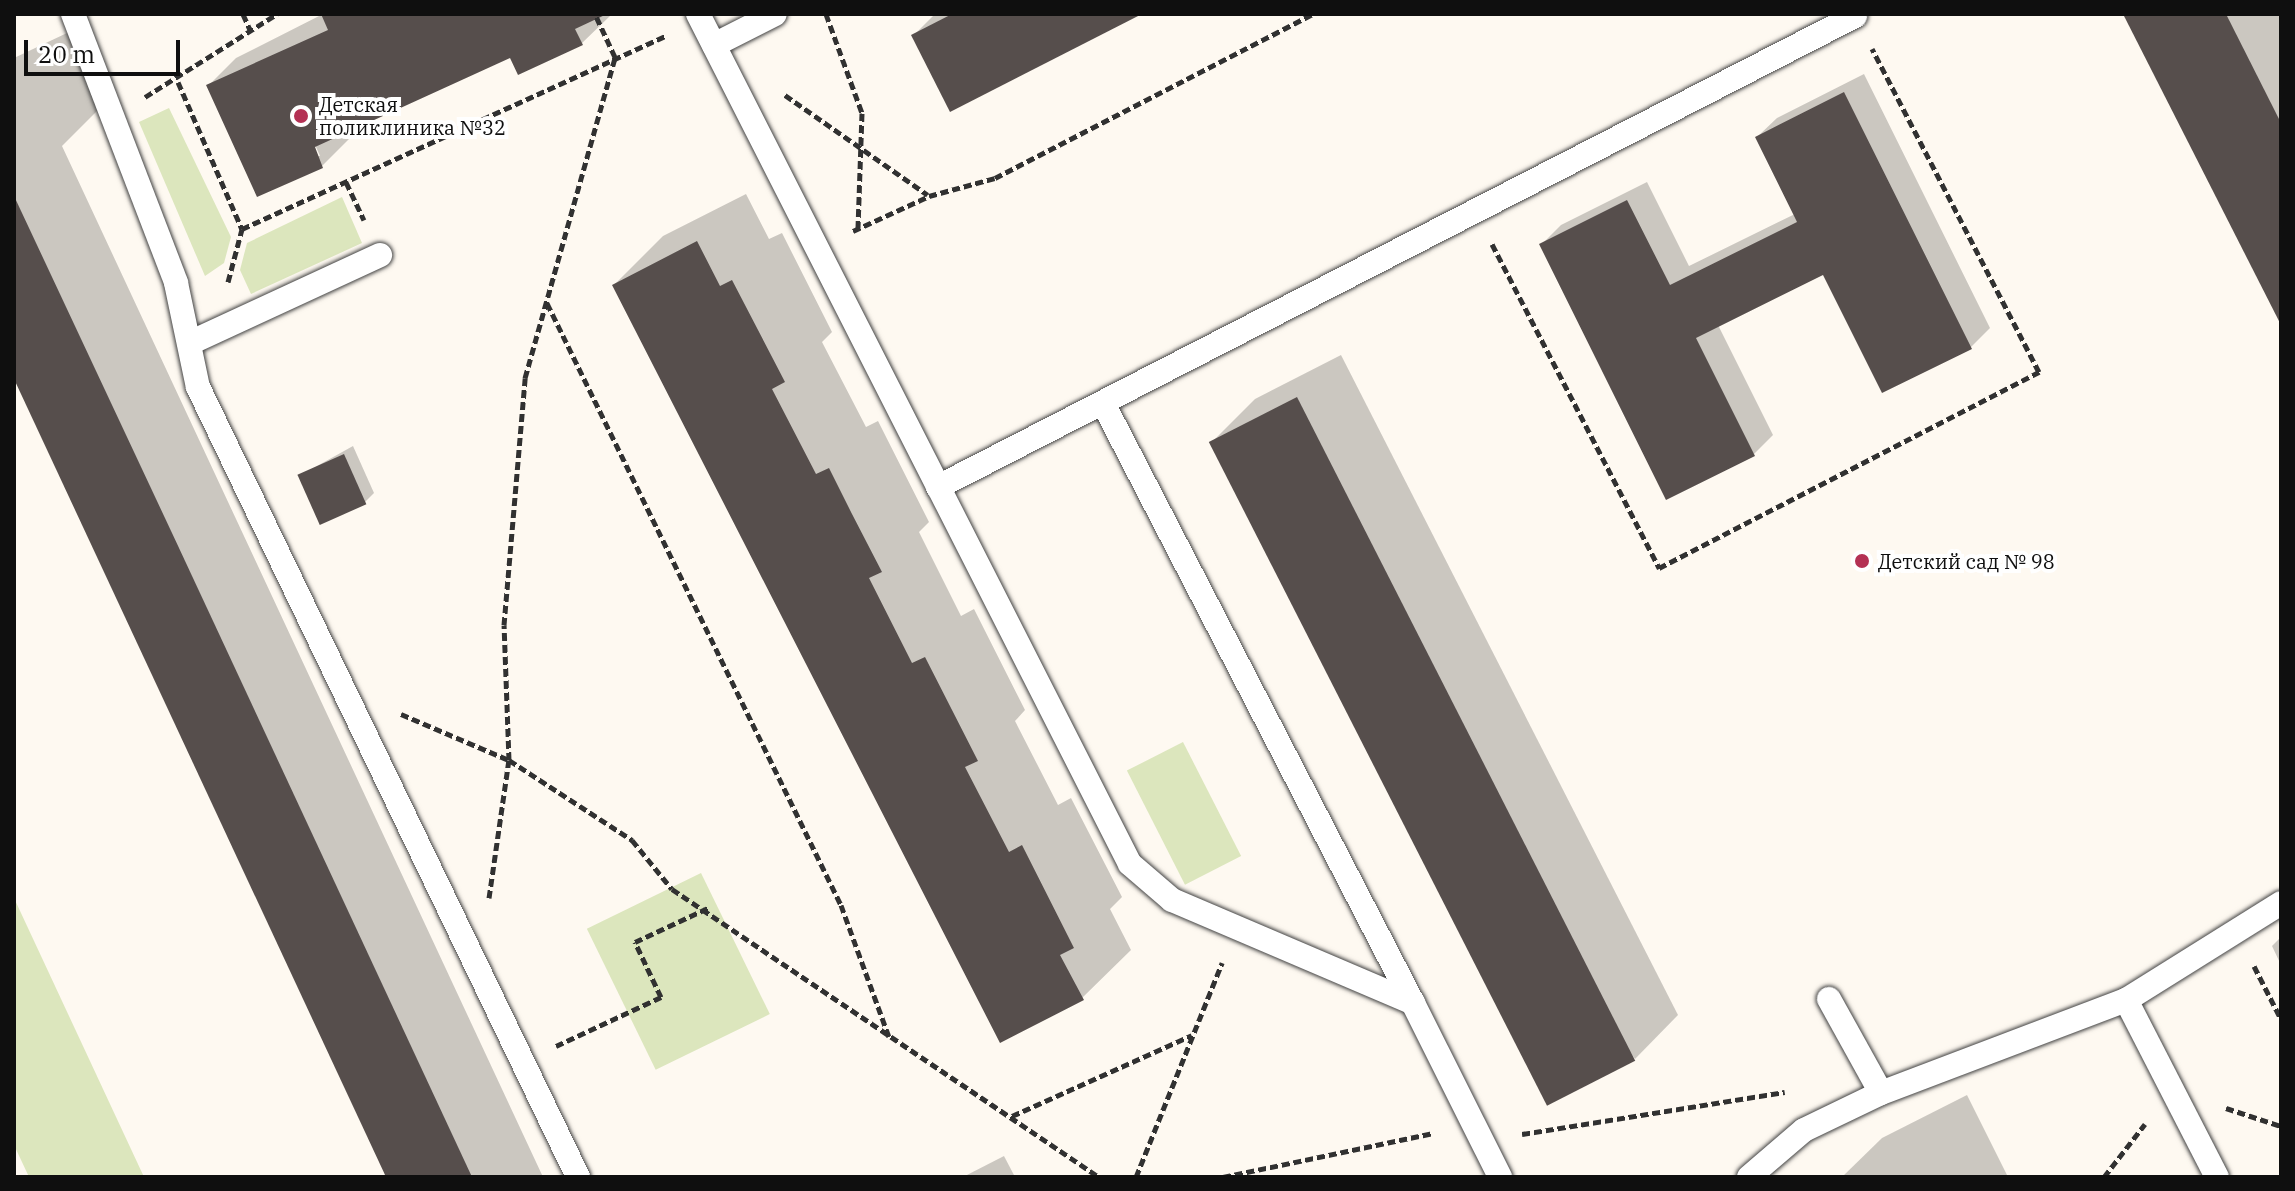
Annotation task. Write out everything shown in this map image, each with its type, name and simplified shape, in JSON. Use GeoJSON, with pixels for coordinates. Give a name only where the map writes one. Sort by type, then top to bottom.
{"type":"FeatureCollection","features":[{"type":"Feature","properties":{"kind":"lane"},"geometry":{"type":"LineString","coordinates":[[73,14],[115,110],[118,147],[194,341],[198,387],[578,1177]]}},
{"type":"Feature","properties":{"kind":"lane"},"geometry":{"type":"LineString","coordinates":[[714,45],[775,14]]}},
{"type":"Feature","properties":{"kind":"lane"},"geometry":{"type":"LineString","coordinates":[[938,487],[1855,16]]}},
{"type":"Feature","properties":{"kind":"lane"},"geometry":{"type":"LineString","coordinates":[[700,17],[1130,864],[1172,900],[1413,1003]]}},
{"type":"Feature","properties":{"kind":"lane"},"geometry":{"type":"LineString","coordinates":[[194,341],[380,255]]}},
{"type":"Feature","properties":{"kind":"lane"},"geometry":{"type":"LineString","coordinates":[[1103,403],[1500,1177]]}},
{"type":"Feature","properties":{"kind":"lane"},"geometry":{"type":"LineString","coordinates":[[1749,1177],[1804,1130],[1881,1093],[2126,1000],[2281,903]]}},
{"type":"Feature","properties":{"kind":"lane"},"geometry":{"type":"LineString","coordinates":[[1829,999],[1881,1093]]}},
{"type":"Feature","properties":{"kind":"lane"},"geometry":{"type":"LineString","coordinates":[[2126,1000],[2217,1177]]}},
{"type":"Feature","properties":{"kind":"path"},"geometry":{"type":"LineString","coordinates":[[243,14],[251,32]]}},
{"type":"Feature","properties":{"kind":"path"},"geometry":{"type":"LineString","coordinates":[[115,110],[178,82],[277,14]]}},
{"type":"Feature","properties":{"kind":"path"},"geometry":{"type":"LineString","coordinates":[[493,872],[509,760],[504,625],[525,378],[615,57],[595,14]]}},
{"type":"Feature","properties":{"kind":"path"},"geometry":{"type":"LineString","coordinates":[[826,14],[852,78],[866,152],[858,229]]}},
{"type":"Feature","properties":{"kind":"path"},"geometry":{"type":"LineString","coordinates":[[847,234],[929,196],[995,178],[1313,14]]}},
{"type":"Feature","properties":{"kind":"path"},"geometry":{"type":"LineString","coordinates":[[1475,210],[1659,568],[2039,372],[1855,16]]}},
{"type":"Feature","properties":{"kind":"path"},"geometry":{"type":"LineString","coordinates":[[178,82],[242,229],[700,17]]}},
{"type":"Feature","properties":{"kind":"path"},"geometry":{"type":"LineString","coordinates":[[777,90],[929,196]]}},
{"type":"Feature","properties":{"kind":"path"},"geometry":{"type":"LineString","coordinates":[[546,302],[841,905],[890,1038]]}},
{"type":"Feature","properties":{"kind":"path"},"geometry":{"type":"LineString","coordinates":[[435,725],[509,760],[632,840],[672,889],[708,908],[890,1038],[1099,1177]]}},
{"type":"Feature","properties":{"kind":"path"},"geometry":{"type":"LineString","coordinates":[[522,1061],[661,997],[635,942],[708,908]]}},
{"type":"Feature","properties":{"kind":"path"},"geometry":{"type":"LineString","coordinates":[[1136,1177],[1224,958]]}},
{"type":"Feature","properties":{"kind":"path"},"geometry":{"type":"LineString","coordinates":[[1011,1116],[1193,1035]]}},
{"type":"Feature","properties":{"kind":"path"},"geometry":{"type":"LineString","coordinates":[[2104,1177],[2168,1083]]}},
{"type":"Feature","properties":{"kind":"path"},"geometry":{"type":"LineString","coordinates":[[1511,1135],[1792,1091]]}},
{"type":"Feature","properties":{"kind":"path"},"geometry":{"type":"LineString","coordinates":[[1223,1177],[1438,1133]]}},
{"type":"Feature","properties":{"kind":"green space"},"geometry":{"type":"Polygon","coordinates":[[[169,108],[231,237],[224,263],[205,276],[139,122],[169,108]]]}},
{"type":"Feature","properties":{"kind":"green space"},"geometry":{"type":"Polygon","coordinates":[[[342,197],[362,243],[251,294],[240,270],[247,243],[342,197]]]}},
{"type":"Feature","properties":{"kind":"green space"},"geometry":{"type":"Polygon","coordinates":[[[1183,742],[1241,856],[1185,885],[1127,771],[1183,742]]]}},
{"type":"Feature","properties":{"kind":"green space"},"geometry":{"type":"Polygon","coordinates":[[[701,873],[770,1014],[656,1070],[587,929],[701,873]]]}},
{"type":"Feature","properties":{"kind":"green space"},"geometry":{"type":"Polygon","coordinates":[[[14,898],[144,1177],[29,1177],[14,1145],[14,898]]]}},
{"type":"Feature","properties":{"kind":"building","name":"Детская поликлиника №32"},"geometry":{"type":"Polygon","coordinates":[[[321,14],[607,14],[575,29],[583,45],[518,75],[510,58],[315,147],[323,168],[257,197],[206,85],[328,30],[321,14]]]}},
{"type":"Feature","properties":{"kind":"building"},"geometry":{"type":"Polygon","coordinates":[[[952,14],[1142,14],[950,112],[911,35],[952,14]]]}},
{"type":"Feature","properties":{"kind":"building"},"geometry":{"type":"Polygon","coordinates":[[[2123,14],[2226,14],[2281,123],[2281,325],[2123,14]]]}},
{"type":"Feature","properties":{"kind":"building"},"geometry":{"type":"Polygon","coordinates":[[[1844,92],[1972,349],[1882,393],[1823,275],[1696,338],[1755,456],[1666,500],[1539,244],[1627,200],[1670,285],[1797,222],[1755,137],[1844,92]]]}},
{"type":"Feature","properties":{"kind":"building"},"geometry":{"type":"Polygon","coordinates":[[[14,196],[472,1177],[386,1177],[14,379],[14,196]]]}},
{"type":"Feature","properties":{"kind":"building"},"geometry":{"type":"Polygon","coordinates":[[[697,241],[720,286],[732,280],[785,382],[772,389],[816,474],[829,468],[882,572],[869,578],[912,663],[925,657],[978,761],[965,767],[1009,852],[1022,845],[1074,948],[1060,955],[1084,1000],[1000,1043],[612,285],[697,241]]]}},
{"type":"Feature","properties":{"kind":"building"},"geometry":{"type":"Polygon","coordinates":[[[1297,397],[1635,1061],[1547,1106],[1209,442],[1297,397]]]}},
{"type":"Feature","properties":{"kind":"building"},"geometry":{"type":"Polygon","coordinates":[[[344,454],[366,504],[320,525],[297,475],[344,454]]]}},
{"type":"Feature","properties":{"kind":"place","name":"Детская поликлиника №32"},"geometry":{"type":"Point","coordinates":[301,116]}},
{"type":"Feature","properties":{"kind":"place","name":"Детский сад № 98"},"geometry":{"type":"Point","coordinates":[1862,561]}}]}
